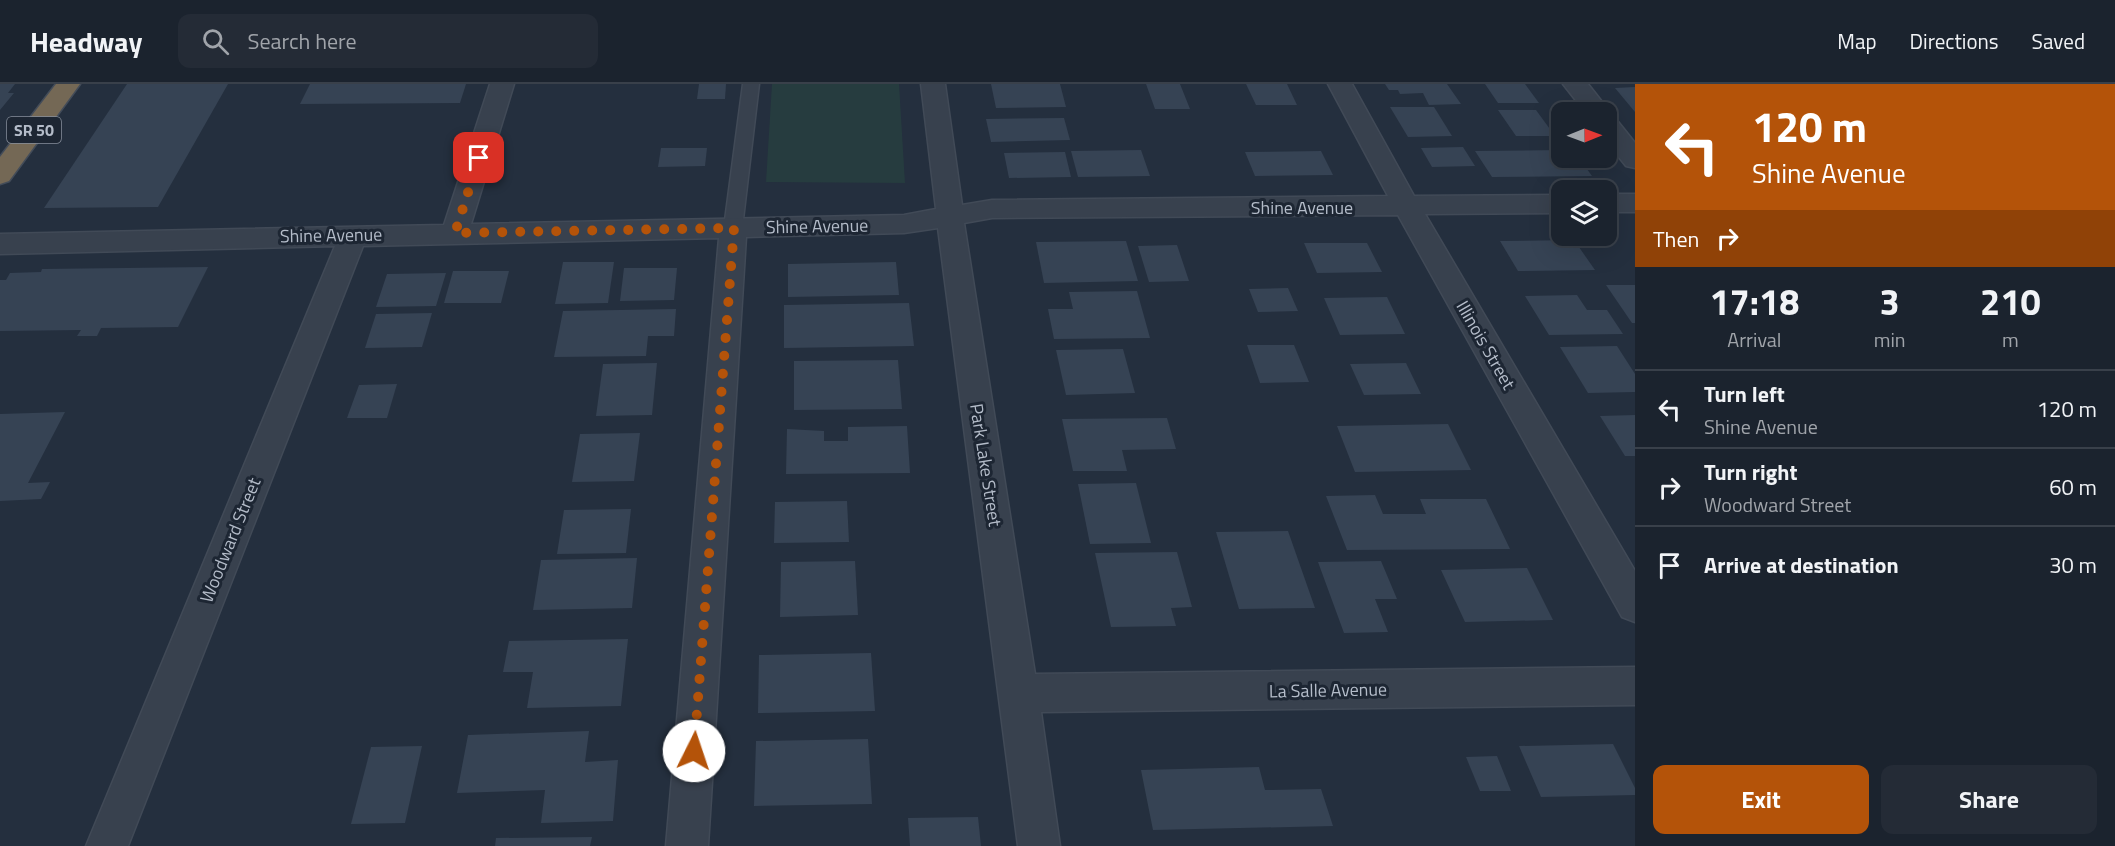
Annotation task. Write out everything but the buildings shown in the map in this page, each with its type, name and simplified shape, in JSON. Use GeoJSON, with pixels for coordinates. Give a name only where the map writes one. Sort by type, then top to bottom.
{"type":"FeatureCollection","features":[{"type":"Feature","properties":{"kind":"highway","name":"SR 50"},"geometry":{"type":"LineString","coordinates":[[0,175],[68,84]]}},
{"type":"Feature","properties":{"kind":"street"},"geometry":{"type":"LineString","coordinates":[[455,233],[502,84]]}},
{"type":"Feature","properties":{"kind":"street","name":"Park Lake Street"},"geometry":{"type":"LineString","coordinates":[[933,84],[948,216],[1020,693],[1039,846]]}},
{"type":"Feature","properties":{"kind":"street","name":"Illinois Street"},"geometry":{"type":"LineString","coordinates":[[1340,84],[1407,207],[1635,605]]}},
{"type":"Feature","properties":{"kind":"street"},"geometry":{"type":"LineString","coordinates":[[1575,84],[1590,102]]}},
{"type":"Feature","properties":{"kind":"street"},"geometry":{"type":"LineString","coordinates":[[1617,138],[1635,160]]}},
{"type":"Feature","properties":{"kind":"street"},"geometry":{"type":"LineString","coordinates":[[1617,203],[1635,203]]}},
{"type":"Feature","properties":{"kind":"street","name":"Shine Avenue"},"geometry":{"type":"LineString","coordinates":[[0,244],[904,224],[992,209],[1551,204]]}},
{"type":"Feature","properties":{"kind":"street"},"geometry":{"type":"LineString","coordinates":[[687,846],[734,228]]}},
{"type":"Feature","properties":{"kind":"street","name":"Woodward Street"},"geometry":{"type":"LineString","coordinates":[[107,846],[353,235]]}},
{"type":"Feature","properties":{"kind":"street","name":"La Salle Avenue"},"geometry":{"type":"LineString","coordinates":[[1020,693],[1635,686]]}},
{"type":"Feature","properties":{"kind":"lane"},"geometry":{"type":"LineString","coordinates":[[734,228],[751,84]]}},
{"type":"Feature","properties":{"kind":"green space"},"geometry":{"type":"Polygon","coordinates":[[[772,84],[899,84],[905,183],[766,182],[772,84]]]}},
{"type":"Feature","properties":{"kind":"route"},"geometry":{"type":"LineString","coordinates":[[479,158],[455,233],[734,228],[694,751]]}}]}
